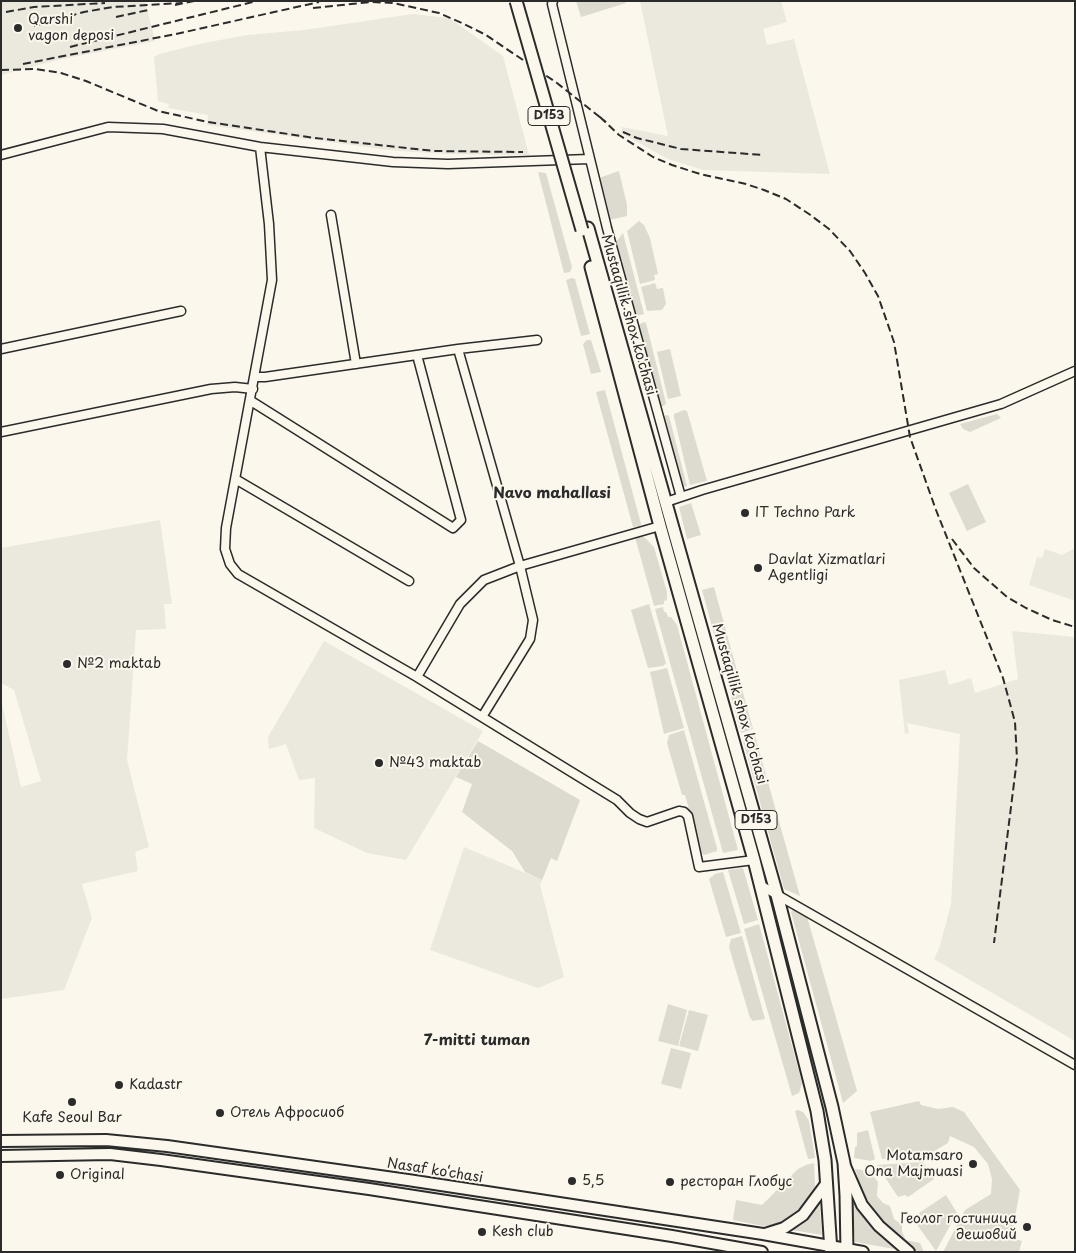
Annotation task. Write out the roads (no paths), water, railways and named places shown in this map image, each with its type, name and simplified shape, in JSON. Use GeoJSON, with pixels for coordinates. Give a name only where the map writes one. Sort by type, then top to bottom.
{"type":"FeatureCollection","features":[{"type":"Feature","properties":{"kind":"main road","name":"D153"},"geometry":{"type":"LineString","coordinates":[[516,1],[585,229]]}},
{"type":"Feature","properties":{"kind":"main road","name":"D153"},"geometry":{"type":"LineString","coordinates":[[523,1],[585,229]]}},
{"type":"Feature","properties":{"kind":"main road","name":"Mustaqillik shox ko'chasi"},"geometry":{"type":"LineString","coordinates":[[585,229],[635,411],[660,526],[754,860],[817,1111],[825,1160],[831,1249]]}},
{"type":"Feature","properties":{"kind":"main road","name":"Mustaqillik shox ko'chasi"},"geometry":{"type":"LineString","coordinates":[[635,411],[666,502],[777,894],[832,1107],[844,1162],[847,1251]]}},
{"type":"Feature","properties":{"kind":"main road"},"geometry":{"type":"LineString","coordinates":[[754,860],[766,857]]}},
{"type":"Feature","properties":{"kind":"main road","name":"Nasaf ko‘chasi"},"geometry":{"type":"LineString","coordinates":[[1,1140],[106,1140],[166,1146],[408,1180],[763,1234],[831,1249],[863,1252]]}},
{"type":"Feature","properties":{"kind":"main road","name":"Nasaf ko‘chasi"},"geometry":{"type":"LineString","coordinates":[[1,1156],[110,1154],[161,1160],[369,1189],[672,1236],[759,1252]]}},
{"type":"Feature","properties":{"kind":"main road"},"geometry":{"type":"LineString","coordinates":[[844,1162],[862,1205],[879,1226],[909,1252]]}},
{"type":"Feature","properties":{"kind":"main road"},"geometry":{"type":"LineString","coordinates":[[763,1234],[784,1228],[804,1215],[826,1184]]}},
{"type":"Feature","properties":{"kind":"main road"},"geometry":{"type":"LineString","coordinates":[[708,1227],[708,1243]]}},
{"type":"Feature","properties":{"kind":"street"},"geometry":{"type":"LineString","coordinates":[[553,1],[552,4],[589,159],[681,497]]}},
{"type":"Feature","properties":{"kind":"street"},"geometry":{"type":"LineString","coordinates":[[1,155],[108,127],[170,130],[260,148],[393,162],[448,164],[589,159]]}},
{"type":"Feature","properties":{"kind":"street"},"geometry":{"type":"LineString","coordinates":[[260,148],[269,224],[272,280],[226,528],[225,549],[230,564],[238,574],[417,677],[618,800],[630,813],[639,819],[647,822],[678,811],[684,812],[688,816],[699,867],[754,860]]}},
{"type":"Feature","properties":{"kind":"street"},"geometry":{"type":"LineString","coordinates":[[331,215],[356,364]]}},
{"type":"Feature","properties":{"kind":"street"},"geometry":{"type":"LineString","coordinates":[[1,349],[180,311]]}},
{"type":"Feature","properties":{"kind":"street"},"geometry":{"type":"LineString","coordinates":[[255,377],[458,348],[537,340]]}},
{"type":"Feature","properties":{"kind":"street"},"geometry":{"type":"LineString","coordinates":[[458,348],[520,566],[533,620],[530,639],[482,717]]}},
{"type":"Feature","properties":{"kind":"street"},"geometry":{"type":"LineString","coordinates":[[251,401],[454,528],[461,520],[417,355]]}},
{"type":"Feature","properties":{"kind":"street"},"geometry":{"type":"LineString","coordinates":[[666,502],[1001,404],[1075,371]]}},
{"type":"Feature","properties":{"kind":"street"},"geometry":{"type":"LineString","coordinates":[[1,432],[211,389],[235,387],[253,389]]}},
{"type":"Feature","properties":{"kind":"street"},"geometry":{"type":"LineString","coordinates":[[236,480],[409,581]]}},
{"type":"Feature","properties":{"kind":"street"},"geometry":{"type":"LineString","coordinates":[[417,677],[460,604],[484,580],[520,566],[660,526]]}},
{"type":"Feature","properties":{"kind":"street"},"geometry":{"type":"LineString","coordinates":[[760,885],[1075,1065]]}},
{"type":"Feature","properties":{"kind":"railway"},"geometry":{"type":"LineString","coordinates":[[175,5],[194,1]]}},
{"type":"Feature","properties":{"kind":"railway"},"geometry":{"type":"LineString","coordinates":[[70,47],[257,1]]}},
{"type":"Feature","properties":{"kind":"railway"},"geometry":{"type":"LineString","coordinates":[[23,64],[176,34],[319,2]]}},
{"type":"Feature","properties":{"kind":"railway"},"geometry":{"type":"LineString","coordinates":[[313,8],[371,2],[393,3],[439,13],[486,35],[557,83],[606,122]]}},
{"type":"Feature","properties":{"kind":"railway"},"geometry":{"type":"LineString","coordinates":[[6,12],[34,7],[105,3]]}},
{"type":"Feature","properties":{"kind":"railway"},"geometry":{"type":"LineString","coordinates":[[34,26],[84,12],[113,7],[182,3]]}},
{"type":"Feature","properties":{"kind":"railway"},"geometry":{"type":"LineString","coordinates":[[116,17],[148,10]]}},
{"type":"Feature","properties":{"kind":"railway"},"geometry":{"type":"LineString","coordinates":[[1,70],[36,69],[61,73],[86,81],[158,111],[208,122],[315,138],[434,151],[523,152]]}},
{"type":"Feature","properties":{"kind":"railway"},"geometry":{"type":"LineString","coordinates":[[600,117],[619,135],[653,157],[700,174],[746,184],[786,199],[829,229],[850,251],[878,296],[894,342],[910,437],[936,510],[1003,678],[1015,722],[1017,759],[994,943]]}},
{"type":"Feature","properties":{"kind":"railway"},"geometry":{"type":"LineString","coordinates":[[623,132],[637,138],[681,149],[763,155]]}},
{"type":"Feature","properties":{"kind":"railway"},"geometry":{"type":"LineString","coordinates":[[952,539],[974,568],[1007,597],[1052,620],[1075,627]]}},
{"type":"Feature","properties":{"kind":"place","name":"Qarshi vagon deposi"},"geometry":{"type":"Point","coordinates":[18,28]}},
{"type":"Feature","properties":{"kind":"place","name":"IT Techno Park"},"geometry":{"type":"Point","coordinates":[745,513]}},
{"type":"Feature","properties":{"kind":"place","name":"Davlat Xizmatlari Agentligi"},"geometry":{"type":"Point","coordinates":[758,568]}},
{"type":"Feature","properties":{"kind":"place","name":"№2 maktab"},"geometry":{"type":"Point","coordinates":[67,664]}},
{"type":"Feature","properties":{"kind":"place","name":"№43 maktab"},"geometry":{"type":"Point","coordinates":[379,763]}},
{"type":"Feature","properties":{"kind":"place","name":"Kadastr"},"geometry":{"type":"Point","coordinates":[119,1085]}},
{"type":"Feature","properties":{"kind":"place","name":"Kafe Seoul Bar"},"geometry":{"type":"Point","coordinates":[72,1102]}},
{"type":"Feature","properties":{"kind":"place","name":"Отель Афросиоб"},"geometry":{"type":"Point","coordinates":[220,1113]}},
{"type":"Feature","properties":{"kind":"place","name":"Motamsaro Ona Majmuasi"},"geometry":{"type":"Point","coordinates":[973,1164]}},
{"type":"Feature","properties":{"kind":"place","name":"Original"},"geometry":{"type":"Point","coordinates":[60,1175]}},
{"type":"Feature","properties":{"kind":"place","name":"5,5"},"geometry":{"type":"Point","coordinates":[572,1181]}},
{"type":"Feature","properties":{"kind":"place","name":"ресторан Глобус"},"geometry":{"type":"Point","coordinates":[670,1182]}},
{"type":"Feature","properties":{"kind":"place","name":"Геолог гостиница дешовий"},"geometry":{"type":"Point","coordinates":[1027,1227]}},
{"type":"Feature","properties":{"kind":"place","name":"Kesh club"},"geometry":{"type":"Point","coordinates":[482,1232]}},
{"type":"Feature","properties":{"kind":"district","name":"Navo mahallasi"},"geometry":{"type":"Point","coordinates":[552,494]}},
{"type":"Feature","properties":{"kind":"district","name":"7-mitti tuman"},"geometry":{"type":"Point","coordinates":[477,1041]}}]}
